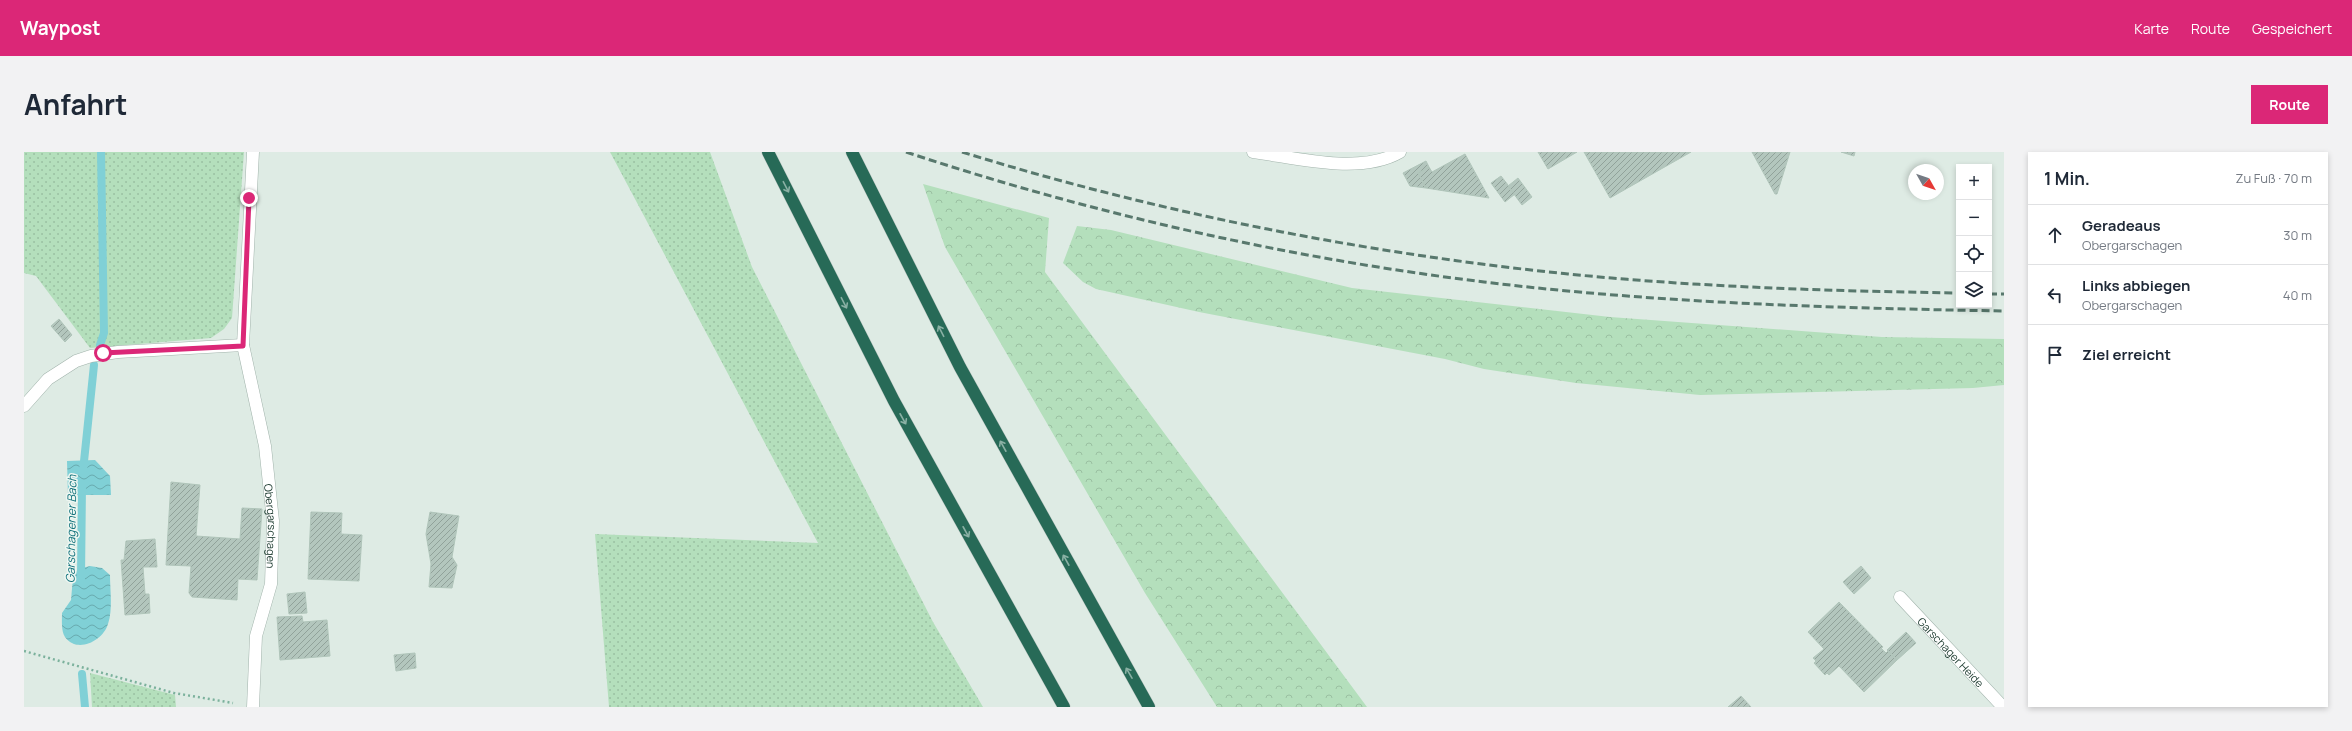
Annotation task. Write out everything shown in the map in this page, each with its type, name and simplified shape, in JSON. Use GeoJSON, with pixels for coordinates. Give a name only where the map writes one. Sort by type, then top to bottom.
{"type":"FeatureCollection","features":[{"type":"Feature","properties":{"kind":"highway"},"geometry":{"type":"LineString","coordinates":[[768,152],[894,401],[1064,707]]}},
{"type":"Feature","properties":{"kind":"highway"},"geometry":{"type":"LineString","coordinates":[[852,152],[859,169],[960,368],[1149,707]]}},
{"type":"Feature","properties":{"kind":"street","name":"Obergarschagen"},"geometry":{"type":"LineString","coordinates":[[253,152],[243,346],[265,446],[273,521],[271,584],[256,636],[253,707]]}},
{"type":"Feature","properties":{"kind":"street"},"geometry":{"type":"LineString","coordinates":[[1253,152],[1357,164],[1386,160],[1400,152]]}},
{"type":"Feature","properties":{"kind":"street"},"geometry":{"type":"LineString","coordinates":[[24,406],[48,379],[76,361],[91,356],[118,352],[243,346]]}},
{"type":"Feature","properties":{"kind":"street","name":"Garschager Heide"},"geometry":{"type":"LineString","coordinates":[[1900,597],[2003,707]]}},
{"type":"Feature","properties":{"kind":"path"},"geometry":{"type":"LineString","coordinates":[[24,652],[174,693],[253,707]]}},
{"type":"Feature","properties":{"kind":"green space"},"geometry":{"type":"Polygon","coordinates":[[[24,152],[244,152],[232,318],[224,329],[211,338],[90,348],[36,276],[24,273],[24,152]]]}},
{"type":"Feature","properties":{"kind":"green space"},"geometry":{"type":"Polygon","coordinates":[[[610,152],[710,152],[752,267],[933,622],[983,707],[609,707],[595,534],[818,543],[610,152]]]}},
{"type":"Feature","properties":{"kind":"green space"},"geometry":{"type":"Polygon","coordinates":[[[923,184],[1049,218],[1045,272],[1367,707],[1217,707],[1145,593],[945,247],[923,184]]]}},
{"type":"Feature","properties":{"kind":"green space"},"geometry":{"type":"Polygon","coordinates":[[[1077,226],[1111,230],[1352,288],[1610,317],[1882,337],[2004,339],[2004,385],[1973,388],[1700,395],[1576,383],[1484,369],[1445,359],[1199,312],[1096,289],[1083,282],[1063,263],[1077,226]]]}},
{"type":"Feature","properties":{"kind":"green space"},"geometry":{"type":"Polygon","coordinates":[[[90,673],[175,695],[176,707],[92,707],[90,673]]]}},
{"type":"Feature","properties":{"kind":"water"},"geometry":{"type":"Polygon","coordinates":[[[95,460],[110,476],[111,495],[68,495],[67,461],[95,460]]]}},
{"type":"Feature","properties":{"kind":"water"},"geometry":{"type":"Polygon","coordinates":[[[90,566],[102,568],[110,575],[110,618],[101,636],[89,643],[76,645],[70,642],[64,635],[62,613],[71,600],[73,577],[78,569],[90,566]]]}},
{"type":"Feature","properties":{"kind":"building"},"geometry":{"type":"Polygon","coordinates":[[[1538,152],[1577,152],[1548,169],[1538,152]]]}},
{"type":"Feature","properties":{"kind":"building"},"geometry":{"type":"Polygon","coordinates":[[[1584,152],[1691,152],[1610,198],[1584,152]]]}},
{"type":"Feature","properties":{"kind":"building"},"geometry":{"type":"Polygon","coordinates":[[[1752,152],[1790,152],[1777,194],[1775,194],[1752,152]]]}},
{"type":"Feature","properties":{"kind":"building"},"geometry":{"type":"Polygon","coordinates":[[[1841,152],[1855,152],[1854,156],[1841,152]]]}},
{"type":"Feature","properties":{"kind":"building"},"geometry":{"type":"Polygon","coordinates":[[[1465,154],[1489,198],[1426,188],[1418,173],[1429,167],[1432,172],[1465,154]]]}},
{"type":"Feature","properties":{"kind":"building"},"geometry":{"type":"Polygon","coordinates":[[[1426,161],[1429,167],[1418,173],[1426,188],[1410,186],[1403,173],[1426,161]]]}},
{"type":"Feature","properties":{"kind":"building"},"geometry":{"type":"Polygon","coordinates":[[[1501,176],[1515,194],[1505,202],[1491,183],[1501,176]]]}},
{"type":"Feature","properties":{"kind":"building"},"geometry":{"type":"Polygon","coordinates":[[[1518,178],[1532,197],[1522,205],[1508,186],[1518,178]]]}},
{"type":"Feature","properties":{"kind":"building"},"geometry":{"type":"Polygon","coordinates":[[[59,319],[72,335],[65,342],[51,326],[59,319]]]}},
{"type":"Feature","properties":{"kind":"building"},"geometry":{"type":"Polygon","coordinates":[[[171,482],[200,485],[196,536],[240,539],[242,508],[262,509],[257,580],[238,579],[237,600],[192,597],[189,593],[191,566],[166,565],[171,482]]]}},
{"type":"Feature","properties":{"kind":"building"},"geometry":{"type":"Polygon","coordinates":[[[311,512],[342,513],[341,534],[362,535],[359,581],[308,579],[311,512]]]}},
{"type":"Feature","properties":{"kind":"building"},"geometry":{"type":"Polygon","coordinates":[[[430,512],[459,516],[452,557],[457,565],[452,588],[429,587],[431,564],[426,534],[430,512]]]}},
{"type":"Feature","properties":{"kind":"building"},"geometry":{"type":"Polygon","coordinates":[[[155,539],[157,567],[143,567],[145,594],[149,594],[150,613],[125,615],[121,560],[124,560],[126,541],[155,539]]]}},
{"type":"Feature","properties":{"kind":"building"},"geometry":{"type":"Polygon","coordinates":[[[1861,566],[1871,578],[1854,594],[1843,582],[1861,566]]]}},
{"type":"Feature","properties":{"kind":"building"},"geometry":{"type":"Polygon","coordinates":[[[305,592],[307,613],[289,614],[287,594],[305,592]]]}},
{"type":"Feature","properties":{"kind":"building"},"geometry":{"type":"Polygon","coordinates":[[[1839,602],[1883,647],[1881,648],[1886,653],[1888,651],[1897,660],[1864,692],[1839,666],[1829,675],[1827,673],[1825,675],[1814,663],[1816,661],[1813,658],[1824,649],[1808,632],[1839,602]]]}},
{"type":"Feature","properties":{"kind":"building"},"geometry":{"type":"Polygon","coordinates":[[[302,616],[303,622],[327,620],[330,656],[280,660],[277,617],[302,616]]]}},
{"type":"Feature","properties":{"kind":"building"},"geometry":{"type":"Polygon","coordinates":[[[1906,632],[1916,643],[1897,660],[1887,650],[1906,632]]]}},
{"type":"Feature","properties":{"kind":"building"},"geometry":{"type":"Polygon","coordinates":[[[415,653],[416,668],[396,671],[394,655],[415,653]]]}},
{"type":"Feature","properties":{"kind":"building"},"geometry":{"type":"Polygon","coordinates":[[[1741,696],[1751,707],[1728,707],[1741,696]]]}},
{"type":"Feature","properties":{"kind":"waterway","name":"Garschagener Bach"},"geometry":{"type":"LineString","coordinates":[[100,345],[104,333],[101,152]]}},
{"type":"Feature","properties":{"kind":"waterway","name":"Garschagener Bach"},"geometry":{"type":"LineString","coordinates":[[83,471],[94,365]]}},
{"type":"Feature","properties":{"kind":"waterway","name":"Garschagener Bach"},"geometry":{"type":"LineString","coordinates":[[81,579],[82,485]]}},
{"type":"Feature","properties":{"kind":"waterway","name":"Garschagener Bach"},"geometry":{"type":"LineString","coordinates":[[82,674],[85,707]]}},
{"type":"Feature","properties":{"kind":"railway"},"geometry":{"type":"LineString","coordinates":[[906,152],[1048,195],[1119,214],[1264,247],[1411,272],[1549,289],[1679,300],[1809,306],[2004,311]]}},
{"type":"Feature","properties":{"kind":"railway"},"geometry":{"type":"LineString","coordinates":[[962,152],[1036,174],[1186,212],[1262,228],[1415,255],[1568,274],[1666,282],[1812,290],[1956,293]]}},
{"type":"Feature","properties":{"kind":"railway"},"geometry":{"type":"LineString","coordinates":[[1992,294],[2004,294]]}},
{"type":"Feature","properties":{"kind":"route"},"geometry":{"type":"LineString","coordinates":[[103,353],[243,346],[249,198]]}}]}
